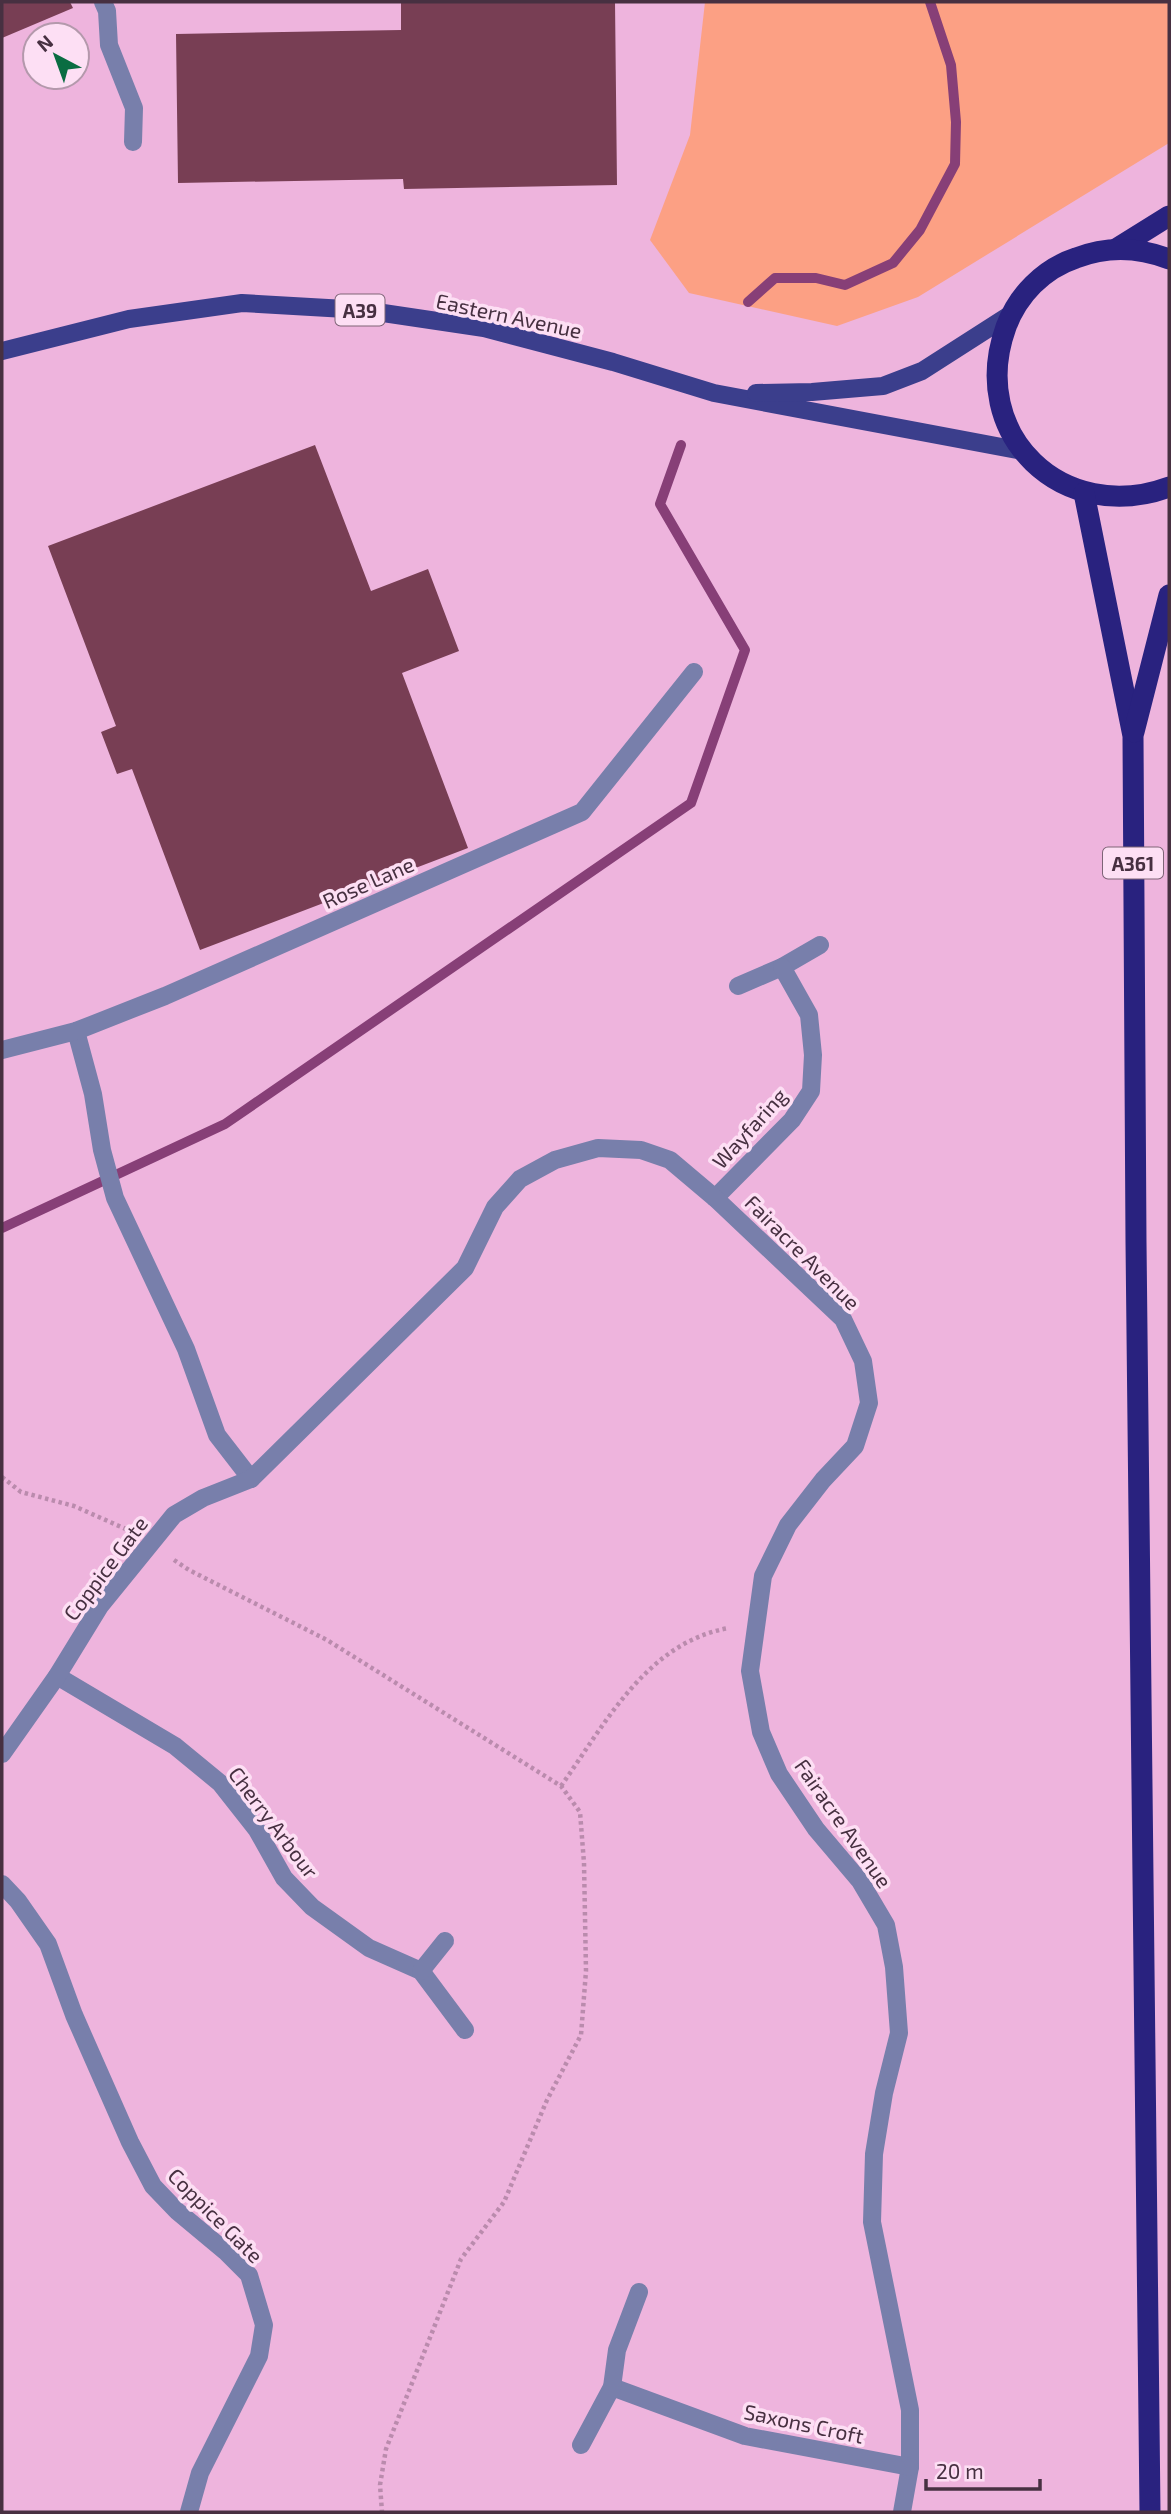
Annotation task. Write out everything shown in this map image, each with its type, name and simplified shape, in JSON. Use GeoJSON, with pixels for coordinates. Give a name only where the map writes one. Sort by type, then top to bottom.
{"type":"FeatureCollection","features":[{"type":"Feature","properties":{"kind":"highway"},"geometry":{"type":"LineString","coordinates":[[1116,249],[1169,216]]}},
{"type":"Feature","properties":{"kind":"highway"},"geometry":{"type":"LineString","coordinates":[[1169,259],[1149,251],[1116,249],[1091,252],[1066,261],[1044,274],[1026,292],[1011,314],[999,348],[996,384],[1004,420],[1023,451],[1040,469],[1061,483],[1084,493],[1115,498],[1147,495],[1169,487]]}},
{"type":"Feature","properties":{"kind":"highway","name":"A361"},"geometry":{"type":"LineString","coordinates":[[1084,493],[1133,736],[1150,2512]]}},
{"type":"Feature","properties":{"kind":"highway","name":"A361"},"geometry":{"type":"LineString","coordinates":[[1133,736],[1169,595]]}},
{"type":"Feature","properties":{"kind":"main road","name":"Eastern Avenue"},"geometry":{"type":"LineString","coordinates":[[2,352],[129,319],[242,303],[363,310],[484,328],[613,362],[714,393],[1023,451]]}},
{"type":"Feature","properties":{"kind":"main road","name":"Eastern Avenue"},"geometry":{"type":"LineString","coordinates":[[714,393],[812,392],[883,386],[922,371],[1011,314]]}},
{"type":"Feature","properties":{"kind":"street"},"geometry":{"type":"LineString","coordinates":[[103,2],[107,12],[109,45],[134,108],[133,142]]}},
{"type":"Feature","properties":{"kind":"street","name":"Rose Lane"},"geometry":{"type":"LineString","coordinates":[[2,1050],[76,1031],[165,996],[582,812],[694,672]]}},
{"type":"Feature","properties":{"kind":"street"},"geometry":{"type":"LineString","coordinates":[[738,986],[782,967],[820,945]]}},
{"type":"Feature","properties":{"kind":"street","name":"Wayfaring"},"geometry":{"type":"LineString","coordinates":[[715,1198],[792,1120],[811,1091],[813,1055],[809,1015],[782,967]]}},
{"type":"Feature","properties":{"kind":"street"},"geometry":{"type":"LineString","coordinates":[[76,1031],[93,1094],[102,1150],[115,1198],[186,1349],[217,1435],[251,1479]]}},
{"type":"Feature","properties":{"kind":"street","name":"Fairacre Avenue"},"geometry":{"type":"LineString","coordinates":[[251,1479],[465,1268],[495,1207],[520,1179],[555,1160],[598,1148],[641,1150],[670,1160],[715,1198],[843,1319],[863,1361],[869,1403],[855,1446],[823,1480],[788,1525],[763,1576],[750,1671],[761,1732],[779,1774],[816,1829],[860,1881],[886,1925],[894,1967],[899,2033],[884,2093],[874,2154],[872,2222],[910,2410],[910,2466],[902,2512]]}},
{"type":"Feature","properties":{"kind":"street","name":"Coppice Gate"},"geometry":{"type":"LineString","coordinates":[[5,1744],[57,1676],[100,1606],[174,1514],[203,1498],[251,1479]]}},
{"type":"Feature","properties":{"kind":"street","name":"Cherry Arbour"},"geometry":{"type":"LineString","coordinates":[[57,1676],[175,1746],[220,1783],[257,1830],[284,1878],[312,1907],[369,1948],[421,1971],[465,2029]]}},
{"type":"Feature","properties":{"kind":"street","name":"Coppice Gate"},"geometry":{"type":"LineString","coordinates":[[2,1884],[18,1901],[48,1944],[74,2015],[130,2142],[153,2186],[249,2275],[264,2325],[259,2356],[200,2473],[188,2512]]}},
{"type":"Feature","properties":{"kind":"street"},"geometry":{"type":"LineString","coordinates":[[421,1971],[444,1941]]}},
{"type":"Feature","properties":{"kind":"street"},"geometry":{"type":"LineString","coordinates":[[581,2445],[612,2387],[617,2350],[639,2292]]}},
{"type":"Feature","properties":{"kind":"street","name":"Saxons Croft"},"geometry":{"type":"LineString","coordinates":[[612,2387],[745,2436],[910,2466]]}},
{"type":"Feature","properties":{"kind":"path"},"geometry":{"type":"LineString","coordinates":[[2,1477],[21,1492],[74,1506],[123,1527],[150,1544]]}},
{"type":"Feature","properties":{"kind":"path"},"geometry":{"type":"LineString","coordinates":[[561,1786],[639,1679],[677,1647],[710,1632],[755,1624]]}},
{"type":"Feature","properties":{"kind":"shaded area"},"geometry":{"type":"Polygon","coordinates":[[[705,2],[1169,2],[1169,143],[918,297],[837,326],[689,293],[650,240],[690,135],[705,2]]]}},
{"type":"Feature","properties":{"kind":"building"},"geometry":{"type":"Polygon","coordinates":[[[2,2],[70,2],[73,8],[42,21],[21,21],[21,30],[2,38],[2,2]]]}},
{"type":"Feature","properties":{"kind":"building"},"geometry":{"type":"Polygon","coordinates":[[[401,2],[615,2],[617,185],[404,189],[403,179],[178,183],[176,34],[401,30],[401,2]]]}},
{"type":"Feature","properties":{"kind":"building"},"geometry":{"type":"Polygon","coordinates":[[[315,445],[371,591],[428,569],[459,651],[402,673],[468,848],[200,950],[132,769],[117,774],[101,732],[116,726],[48,546],[315,445]]]}},
{"type":"Feature","properties":{"kind":"waterway"},"geometry":{"type":"LineString","coordinates":[[748,302],[775,278],[816,278],[845,285],[893,263],[920,230],[955,164],[956,122],[951,65],[930,2]]}},
{"type":"Feature","properties":{"kind":"waterway"},"geometry":{"type":"LineString","coordinates":[[2,1228],[225,1124],[691,803],[745,650],[660,504],[681,445]]}}]}
